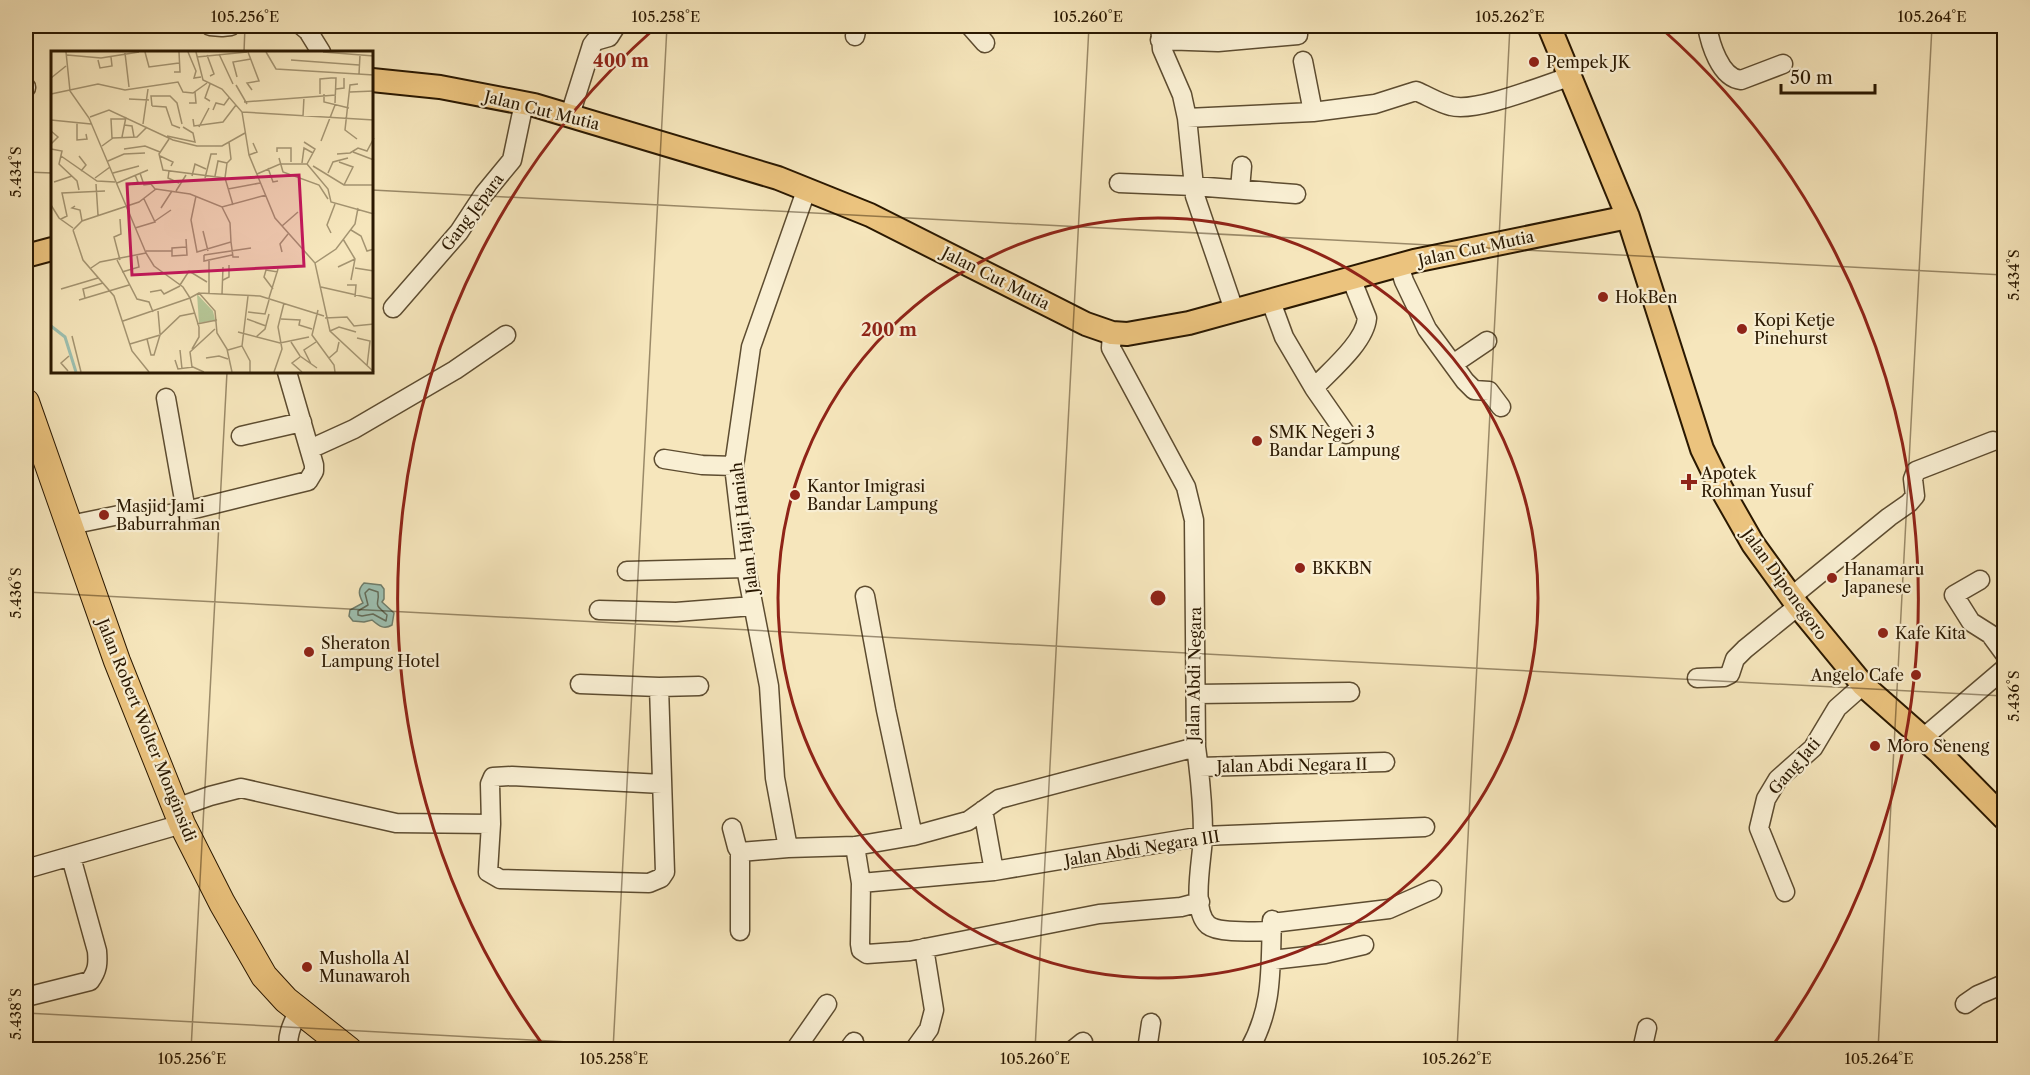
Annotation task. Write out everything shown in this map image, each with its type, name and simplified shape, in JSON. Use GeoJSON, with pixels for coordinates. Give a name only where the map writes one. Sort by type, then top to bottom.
{"type":"FeatureCollection","features":[{"type":"Feature","properties":{"kind":"highway","name":"Jalan Robert Wolter Monginsidi"},"geometry":{"type":"LineString","coordinates":[[26,402],[117,661],[179,816],[222,903],[255,962],[273,988],[349,1050]]}},
{"type":"Feature","properties":{"kind":"main road","name":"Jalan Diponegoro"},"geometry":{"type":"LineString","coordinates":[[1549,26],[1628,217],[1702,449],[1753,544],[1794,601],[1863,684],[1923,738],[2004,818]]}},
{"type":"Feature","properties":{"kind":"main road","name":"Jalan Cut Mutia"},"geometry":{"type":"LineString","coordinates":[[374,80],[440,87],[524,103],[737,164],[807,188],[870,215],[1086,324],[1112,333],[1127,334],[1189,323],[1270,299],[1399,266],[1628,217]]}},
{"type":"Feature","properties":{"kind":"main road"},"geometry":{"type":"LineString","coordinates":[[26,256],[51,249]]}},
{"type":"Feature","properties":{"kind":"street"},"geometry":{"type":"LineString","coordinates":[[210,26],[231,26]]}},
{"type":"Feature","properties":{"kind":"street"},"geometry":{"type":"LineString","coordinates":[[302,26],[308,31],[320,51]]}},
{"type":"Feature","properties":{"kind":"street"},"geometry":{"type":"LineString","coordinates":[[570,115],[592,45],[595,41],[609,37],[616,26]]}},
{"type":"Feature","properties":{"kind":"street"},"geometry":{"type":"LineString","coordinates":[[970,26],[985,44]]}},
{"type":"Feature","properties":{"kind":"street"},"geometry":{"type":"LineString","coordinates":[[1707,26],[1717,58],[1725,71],[1735,79],[1741,80],[1783,64]]}},
{"type":"Feature","properties":{"kind":"street"},"geometry":{"type":"LineString","coordinates":[[1234,310],[1195,196],[1187,118],[1182,95],[1162,49],[1160,33],[1218,42],[1298,35]]}},
{"type":"Feature","properties":{"kind":"street"},"geometry":{"type":"LineString","coordinates":[[1303,61],[1313,112]]}},
{"type":"Feature","properties":{"kind":"street"},"geometry":{"type":"LineString","coordinates":[[1187,118],[1313,112],[1375,104],[1416,91],[1452,107],[1461,107],[1492,103],[1569,77]]}},
{"type":"Feature","properties":{"kind":"street","name":"Gang Jepara"},"geometry":{"type":"LineString","coordinates":[[393,308],[465,225],[484,194],[512,160],[524,103]]}},
{"type":"Feature","properties":{"kind":"street"},"geometry":{"type":"LineString","coordinates":[[1240,189],[1242,165]]}},
{"type":"Feature","properties":{"kind":"street"},"geometry":{"type":"LineString","coordinates":[[1119,183],[1296,194]]}},
{"type":"Feature","properties":{"kind":"street","name":"Jalan Haji Haniah"},"geometry":{"type":"LineString","coordinates":[[787,843],[775,778],[769,686],[746,568],[734,466],[752,347],[807,188]]}},
{"type":"Feature","properties":{"kind":"street"},"geometry":{"type":"LineString","coordinates":[[1399,266],[1427,329],[1465,381],[1474,390],[1489,391],[1501,407]]}},
{"type":"Feature","properties":{"kind":"street"},"geometry":{"type":"LineString","coordinates":[[1314,388],[1361,336],[1366,325],[1367,318],[1351,278]]}},
{"type":"Feature","properties":{"kind":"street"},"geometry":{"type":"LineString","coordinates":[[1270,299],[1284,337],[1314,388],[1346,434]]}},
{"type":"Feature","properties":{"kind":"street","name":"Jalan Abdi Negara"},"geometry":{"type":"LineString","coordinates":[[740,852],[787,843],[855,846],[913,836],[968,821],[999,799],[1196,747],[1194,520],[1186,487],[1111,348],[1112,333]]}},
{"type":"Feature","properties":{"kind":"street"},"geometry":{"type":"LineString","coordinates":[[310,449],[354,429],[455,370],[506,335]]}},
{"type":"Feature","properties":{"kind":"street"},"geometry":{"type":"LineString","coordinates":[[1453,364],[1487,341]]}},
{"type":"Feature","properties":{"kind":"street"},"geometry":{"type":"LineString","coordinates":[[70,525],[129,513],[152,517],[186,511],[308,481],[314,471],[310,449],[288,374]]}},
{"type":"Feature","properties":{"kind":"street"},"geometry":{"type":"LineString","coordinates":[[166,398],[186,511]]}},
{"type":"Feature","properties":{"kind":"street"},"geometry":{"type":"LineString","coordinates":[[241,436],[302,422]]}},
{"type":"Feature","properties":{"kind":"street"},"geometry":{"type":"LineString","coordinates":[[1696,678],[1724,677],[1730,674],[1735,659],[1794,601],[1889,517],[1909,503],[1915,496],[1913,479],[1916,471],[1993,441]]}},
{"type":"Feature","properties":{"kind":"street"},"geometry":{"type":"LineString","coordinates":[[664,459],[702,465],[734,466]]}},
{"type":"Feature","properties":{"kind":"street"},"geometry":{"type":"LineString","coordinates":[[627,571],[746,568]]}},
{"type":"Feature","properties":{"kind":"street"},"geometry":{"type":"LineString","coordinates":[[1980,580],[1954,596],[1971,622],[1990,634],[2004,653]]}},
{"type":"Feature","properties":{"kind":"street"},"geometry":{"type":"LineString","coordinates":[[865,596],[913,836]]}},
{"type":"Feature","properties":{"kind":"street"},"geometry":{"type":"LineString","coordinates":[[599,610],[676,612],[753,606]]}},
{"type":"Feature","properties":{"kind":"street"},"geometry":{"type":"LineString","coordinates":[[1923,738],[2004,669]]}},
{"type":"Feature","properties":{"kind":"street"},"geometry":{"type":"LineString","coordinates":[[580,684],[699,686]]}},
{"type":"Feature","properties":{"kind":"street","name":"Gang Jati"},"geometry":{"type":"LineString","coordinates":[[1785,892],[1759,828],[1766,799],[1778,779],[1813,748],[1837,708],[1863,684]]}},
{"type":"Feature","properties":{"kind":"street"},"geometry":{"type":"LineString","coordinates":[[659,687],[665,872],[661,878],[649,883],[500,879],[488,872],[491,824],[490,779],[497,776],[662,784]]}},
{"type":"Feature","properties":{"kind":"street"},"geometry":{"type":"LineString","coordinates":[[1196,694],[1350,692]]}},
{"type":"Feature","properties":{"kind":"street"},"geometry":{"type":"LineString","coordinates":[[1196,747],[1203,836],[1198,884],[1200,903],[1206,923],[1212,927],[1223,930],[1389,909],[1432,890]]}},
{"type":"Feature","properties":{"kind":"street","name":"Jalan Abdi Negara II"},"geometry":{"type":"LineString","coordinates":[[1199,767],[1385,762]]}},
{"type":"Feature","properties":{"kind":"street"},"geometry":{"type":"LineString","coordinates":[[26,869],[71,857],[179,816],[210,796],[241,788],[396,823],[491,824]]}},
{"type":"Feature","properties":{"kind":"street"},"geometry":{"type":"LineString","coordinates":[[983,810],[994,871]]}},
{"type":"Feature","properties":{"kind":"street","name":"Jalan Abdi Negara III"},"geometry":{"type":"LineString","coordinates":[[861,883],[994,871],[1203,836],[1425,826]]}},
{"type":"Feature","properties":{"kind":"street"},"geometry":{"type":"LineString","coordinates":[[732,828],[740,852],[740,931]]}},
{"type":"Feature","properties":{"kind":"street"},"geometry":{"type":"LineString","coordinates":[[855,846],[861,883],[860,944],[862,952],[867,954],[924,948],[1079,917],[1200,903]]}},
{"type":"Feature","properties":{"kind":"street"},"geometry":{"type":"LineString","coordinates":[[26,996],[90,981],[96,973],[97,951],[71,857]]}},
{"type":"Feature","properties":{"kind":"street"},"geometry":{"type":"LineString","coordinates":[[1249,1050],[1264,1016],[1272,960],[1272,922]]}},
{"type":"Feature","properties":{"kind":"street"},"geometry":{"type":"LineString","coordinates":[[1272,960],[1325,954],[1364,945]]}},
{"type":"Feature","properties":{"kind":"street"},"geometry":{"type":"LineString","coordinates":[[914,1050],[929,1029],[934,1010],[924,948]]}},
{"type":"Feature","properties":{"kind":"street"},"geometry":{"type":"LineString","coordinates":[[1965,1004],[1978,995],[2004,984]]}},
{"type":"Feature","properties":{"kind":"street"},"geometry":{"type":"LineString","coordinates":[[795,1050],[827,1004]]}},
{"type":"Feature","properties":{"kind":"street"},"geometry":{"type":"LineString","coordinates":[[290,1050],[288,1043],[290,1030],[298,1010]]}},
{"type":"Feature","properties":{"kind":"street"},"geometry":{"type":"LineString","coordinates":[[1147,1050],[1151,1023]]}},
{"type":"Feature","properties":{"kind":"street"},"geometry":{"type":"LineString","coordinates":[[1642,1050],[1647,1028]]}},
{"type":"Feature","properties":{"kind":"water"},"geometry":{"type":"Polygon","coordinates":[[[364,583],[381,585],[384,589],[382,602],[394,613],[392,625],[379,626],[372,620],[353,621],[349,616],[350,610],[363,603],[359,593],[364,583]]]}},
{"type":"Feature","properties":{"kind":"place","name":"Pempek JK"},"geometry":{"type":"Point","coordinates":[1534,62]}},
{"type":"Feature","properties":{"kind":"place","name":"HokBen"},"geometry":{"type":"Point","coordinates":[1603,297]}},
{"type":"Feature","properties":{"kind":"place","name":"Kopi Ketje Pinehurst"},"geometry":{"type":"Point","coordinates":[1742,329]}},
{"type":"Feature","properties":{"kind":"place","name":"SMK Negeri 3 Bandar Lampung"},"geometry":{"type":"Point","coordinates":[1257,441]}},
{"type":"Feature","properties":{"kind":"place","name":"Apotek Rohman Yusuf"},"geometry":{"type":"Point","coordinates":[1689,482]}},
{"type":"Feature","properties":{"kind":"place","name":"Kantor Imigrasi Bandar Lampung"},"geometry":{"type":"Point","coordinates":[795,495]}},
{"type":"Feature","properties":{"kind":"place","name":"Masjid Jami Baburrahman"},"geometry":{"type":"Point","coordinates":[104,515]}},
{"type":"Feature","properties":{"kind":"place","name":"BKKBN"},"geometry":{"type":"Point","coordinates":[1300,568]}},
{"type":"Feature","properties":{"kind":"place","name":"Hanamaru Japanese"},"geometry":{"type":"Point","coordinates":[1832,578]}},
{"type":"Feature","properties":{"kind":"place","name":"Kafe Kita"},"geometry":{"type":"Point","coordinates":[1883,633]}},
{"type":"Feature","properties":{"kind":"place","name":"Sheraton Lampung Hotel"},"geometry":{"type":"Point","coordinates":[309,652]}},
{"type":"Feature","properties":{"kind":"place","name":"Angelo Cafe"},"geometry":{"type":"Point","coordinates":[1916,675]}},
{"type":"Feature","properties":{"kind":"place","name":"Moro Seneng"},"geometry":{"type":"Point","coordinates":[1875,746]}},
{"type":"Feature","properties":{"kind":"place","name":"Musholla Al Munawaroh"},"geometry":{"type":"Point","coordinates":[307,967]}}]}
